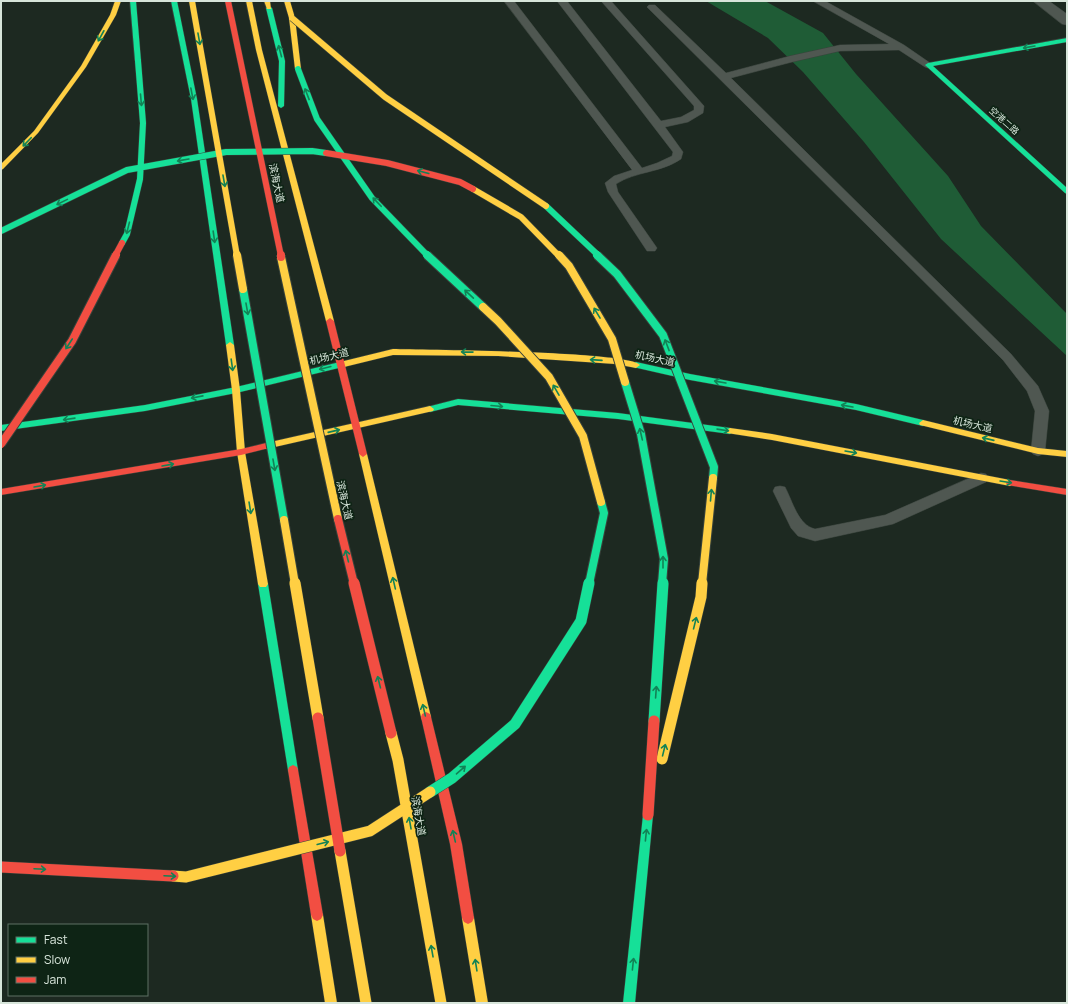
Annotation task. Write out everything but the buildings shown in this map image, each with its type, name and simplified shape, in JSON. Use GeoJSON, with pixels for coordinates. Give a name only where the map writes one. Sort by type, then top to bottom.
{"type":"FeatureCollection","features":[{"type":"Feature","properties":{"kind":"main road"},"geometry":{"type":"LineString","coordinates":[[1,168],[36,132],[84,66],[113,15],[118,1]]}},
{"type":"Feature","properties":{"kind":"main road"},"geometry":{"type":"LineString","coordinates":[[1,444],[72,341],[127,234],[140,179],[143,123],[133,1]]}},
{"type":"Feature","properties":{"kind":"main road"},"geometry":{"type":"LineString","coordinates":[[174,1],[194,99],[236,390],[241,452],[331,1003]]}},
{"type":"Feature","properties":{"kind":"main road"},"geometry":{"type":"LineString","coordinates":[[192,1],[288,543],[366,1003]]}},
{"type":"Feature","properties":{"kind":"main road","name":"滨海大道"},"geometry":{"type":"LineString","coordinates":[[228,1],[306,379],[344,548],[398,760],[441,1003]]}},
{"type":"Feature","properties":{"kind":"main road"},"geometry":{"type":"LineString","coordinates":[[249,1],[259,50],[301,206],[374,498],[456,844],[482,1003]]}},
{"type":"Feature","properties":{"kind":"main road"},"geometry":{"type":"LineString","coordinates":[[1,866],[186,877],[370,831],[452,778],[515,724],[581,622],[604,513],[583,436],[549,377],[498,321],[426,254],[372,198],[317,119],[298,68],[292,18],[287,1]]}},
{"type":"Feature","properties":{"kind":"main road"},"geometry":{"type":"LineString","coordinates":[[268,5],[282,61],[281,131]]}},
{"type":"Feature","properties":{"kind":"main road"},"geometry":{"type":"LineString","coordinates":[[292,18],[385,96],[551,209],[617,274],[663,335],[714,468],[701,598],[648,815]]}},
{"type":"Feature","properties":{"kind":"main road"},"geometry":{"type":"LineString","coordinates":[[928,65],[1067,40]]}},
{"type":"Feature","properties":{"kind":"main road","name":"空港二路"},"geometry":{"type":"LineString","coordinates":[[928,65],[1067,192]]}},
{"type":"Feature","properties":{"kind":"main road"},"geometry":{"type":"LineString","coordinates":[[1,231],[128,170],[226,152],[312,151],[387,163],[460,182],[521,217],[569,266],[612,339],[641,434],[664,559],[648,815],[629,1003]]}},
{"type":"Feature","properties":{"kind":"main road","name":"机场大道"},"geometry":{"type":"LineString","coordinates":[[1,428],[145,408],[236,390],[393,352],[498,353],[615,361],[690,377],[856,407],[1038,451],[1067,454]]}},
{"type":"Feature","properties":{"kind":"main road"},"geometry":{"type":"LineString","coordinates":[[1,492],[241,452],[458,402],[618,416],[772,437],[981,478],[1067,492]]}},
{"type":"Feature","properties":{"kind":"street"},"geometry":{"type":"LineString","coordinates":[[1040,1],[1067,21]]}},
{"type":"Feature","properties":{"kind":"lane"},"geometry":{"type":"LineString","coordinates":[[509,1],[639,171]]}},
{"type":"Feature","properties":{"kind":"lane"},"geometry":{"type":"LineString","coordinates":[[562,1],[678,152],[677,157],[662,166],[639,171],[615,180],[610,184],[610,188],[651,248]]}},
{"type":"Feature","properties":{"kind":"lane"},"geometry":{"type":"LineString","coordinates":[[606,1],[699,106],[699,111],[690,118],[658,125]]}},
{"type":"Feature","properties":{"kind":"lane"},"geometry":{"type":"LineString","coordinates":[[818,1],[901,47],[928,65]]}},
{"type":"Feature","properties":{"kind":"lane"},"geometry":{"type":"LineString","coordinates":[[652,7],[1006,357],[1033,389],[1042,411],[1038,451]]}},
{"type":"Feature","properties":{"kind":"lane"},"geometry":{"type":"LineString","coordinates":[[724,77],[790,59],[840,48],[901,47]]}},
{"type":"Feature","properties":{"kind":"lane"},"geometry":{"type":"LineString","coordinates":[[780,491],[796,524],[803,532],[815,535],[888,520],[981,478]]}},
{"type":"Feature","properties":{"kind":"shaded area"},"geometry":{"type":"Polygon","coordinates":[[[706,1],[765,1],[823,33],[856,74],[948,176],[981,226],[1067,314],[1067,356],[941,239],[864,142],[803,72],[768,38],[706,1]]]}},
{"type":"Feature","properties":{"kind":"traffic: fast"},"geometry":{"type":"LineString","coordinates":[[133,1],[138,61]]}},
{"type":"Feature","properties":{"kind":"traffic: fast"},"geometry":{"type":"LineString","coordinates":[[174,1],[194,99],[230,345]]}},
{"type":"Feature","properties":{"kind":"traffic: fast"},"geometry":{"type":"LineString","coordinates":[[269,8],[282,61],[281,106]]}},
{"type":"Feature","properties":{"kind":"traffic: fast"},"geometry":{"type":"LineString","coordinates":[[928,65],[1067,40]]}},
{"type":"Feature","properties":{"kind":"traffic: fast"},"geometry":{"type":"LineString","coordinates":[[122,243],[127,234],[140,179],[143,123],[138,61]]}},
{"type":"Feature","properties":{"kind":"traffic: fast"},"geometry":{"type":"LineString","coordinates":[[928,65],[1067,192]]}},
{"type":"Feature","properties":{"kind":"traffic: fast"},"geometry":{"type":"LineString","coordinates":[[298,69],[317,119],[372,198],[426,254],[483,307]]}},
{"type":"Feature","properties":{"kind":"traffic: fast"},"geometry":{"type":"LineString","coordinates":[[1,231],[127,170],[226,152],[312,151],[326,153]]}},
{"type":"Feature","properties":{"kind":"traffic: fast"},"geometry":{"type":"LineString","coordinates":[[546,206],[617,274],[663,335],[714,467],[713,478]]}},
{"type":"Feature","properties":{"kind":"traffic: fast"},"geometry":{"type":"LineString","coordinates":[[243,289],[284,520]]}},
{"type":"Feature","properties":{"kind":"traffic: fast"},"geometry":{"type":"LineString","coordinates":[[1,428],[145,408],[236,390],[344,364]]}},
{"type":"Feature","properties":{"kind":"traffic: fast"},"geometry":{"type":"LineString","coordinates":[[636,365],[690,377],[856,407],[923,423]]}},
{"type":"Feature","properties":{"kind":"traffic: fast"},"geometry":{"type":"LineString","coordinates":[[625,382],[641,434],[664,559],[654,721]]}},
{"type":"Feature","properties":{"kind":"traffic: fast"},"geometry":{"type":"LineString","coordinates":[[430,409],[458,402],[618,416],[730,431]]}},
{"type":"Feature","properties":{"kind":"traffic: fast"},"geometry":{"type":"LineString","coordinates":[[430,792],[452,778],[515,724],[581,621],[604,513],[601,502]]}},
{"type":"Feature","properties":{"kind":"traffic: fast"},"geometry":{"type":"LineString","coordinates":[[263,584],[293,770]]}},
{"type":"Feature","properties":{"kind":"traffic: fast"},"geometry":{"type":"LineString","coordinates":[[629,1003],[648,815]]}},
{"type":"Feature","properties":{"kind":"traffic: slow"},"geometry":{"type":"LineString","coordinates":[[1,168],[36,132],[84,66],[113,15],[118,1]]}},
{"type":"Feature","properties":{"kind":"traffic: slow"},"geometry":{"type":"LineString","coordinates":[[192,1],[243,289]]}},
{"type":"Feature","properties":{"kind":"traffic: slow"},"geometry":{"type":"LineString","coordinates":[[249,1],[259,50],[330,321]]}},
{"type":"Feature","properties":{"kind":"traffic: slow"},"geometry":{"type":"LineString","coordinates":[[267,1],[269,8]]}},
{"type":"Feature","properties":{"kind":"traffic: slow"},"geometry":{"type":"LineString","coordinates":[[287,1],[292,18],[298,69]]}},
{"type":"Feature","properties":{"kind":"traffic: slow"},"geometry":{"type":"LineString","coordinates":[[292,18],[385,97],[546,206]]}},
{"type":"Feature","properties":{"kind":"traffic: slow"},"geometry":{"type":"LineString","coordinates":[[473,189],[521,217],[569,266],[612,339],[625,382]]}},
{"type":"Feature","properties":{"kind":"traffic: slow"},"geometry":{"type":"LineString","coordinates":[[281,257],[338,519]]}},
{"type":"Feature","properties":{"kind":"traffic: slow"},"geometry":{"type":"LineString","coordinates":[[483,307],[498,321],[549,377],[583,436],[601,502]]}},
{"type":"Feature","properties":{"kind":"traffic: slow"},"geometry":{"type":"LineString","coordinates":[[230,345],[236,390],[241,452],[263,584]]}},
{"type":"Feature","properties":{"kind":"traffic: slow"},"geometry":{"type":"LineString","coordinates":[[344,364],[393,352],[498,353],[615,361],[636,365]]}},
{"type":"Feature","properties":{"kind":"traffic: slow"},"geometry":{"type":"LineString","coordinates":[[266,446],[430,409]]}},
{"type":"Feature","properties":{"kind":"traffic: slow"},"geometry":{"type":"LineString","coordinates":[[923,423],[1038,451],[1067,454]]}},
{"type":"Feature","properties":{"kind":"traffic: slow"},"geometry":{"type":"LineString","coordinates":[[730,431],[772,437],[1010,483]]}},
{"type":"Feature","properties":{"kind":"traffic: slow"},"geometry":{"type":"LineString","coordinates":[[363,454],[426,717]]}},
{"type":"Feature","properties":{"kind":"traffic: slow"},"geometry":{"type":"LineString","coordinates":[[662,759],[701,597],[713,478]]}},
{"type":"Feature","properties":{"kind":"traffic: slow"},"geometry":{"type":"LineString","coordinates":[[284,520],[318,718]]}},
{"type":"Feature","properties":{"kind":"traffic: slow"},"geometry":{"type":"LineString","coordinates":[[391,733],[398,760],[441,1003]]}},
{"type":"Feature","properties":{"kind":"traffic: slow"},"geometry":{"type":"LineString","coordinates":[[173,876],[186,877],[370,831],[430,792]]}},
{"type":"Feature","properties":{"kind":"traffic: slow"},"geometry":{"type":"LineString","coordinates":[[340,851],[366,1003]]}},
{"type":"Feature","properties":{"kind":"traffic: slow"},"geometry":{"type":"LineString","coordinates":[[317,915],[331,1003]]}},
{"type":"Feature","properties":{"kind":"traffic: slow"},"geometry":{"type":"LineString","coordinates":[[468,918],[482,1003]]}},
{"type":"Feature","properties":{"kind":"traffic: jam"},"geometry":{"type":"LineString","coordinates":[[228,1],[281,257]]}},
{"type":"Feature","properties":{"kind":"traffic: jam"},"geometry":{"type":"LineString","coordinates":[[326,153],[387,163],[460,182],[473,189]]}},
{"type":"Feature","properties":{"kind":"traffic: jam"},"geometry":{"type":"LineString","coordinates":[[1,444],[72,341],[122,243]]}},
{"type":"Feature","properties":{"kind":"traffic: jam"},"geometry":{"type":"LineString","coordinates":[[330,321],[363,454]]}},
{"type":"Feature","properties":{"kind":"traffic: jam"},"geometry":{"type":"LineString","coordinates":[[1,492],[241,452],[266,446]]}},
{"type":"Feature","properties":{"kind":"traffic: jam"},"geometry":{"type":"LineString","coordinates":[[1010,483],[1067,492]]}},
{"type":"Feature","properties":{"kind":"traffic: jam"},"geometry":{"type":"LineString","coordinates":[[338,519],[391,733]]}},
{"type":"Feature","properties":{"kind":"traffic: jam"},"geometry":{"type":"LineString","coordinates":[[426,717],[456,844],[468,918]]}},
{"type":"Feature","properties":{"kind":"traffic: jam"},"geometry":{"type":"LineString","coordinates":[[318,718],[340,851]]}},
{"type":"Feature","properties":{"kind":"traffic: jam"},"geometry":{"type":"LineString","coordinates":[[648,815],[654,721]]}},
{"type":"Feature","properties":{"kind":"traffic: jam"},"geometry":{"type":"LineString","coordinates":[[293,770],[317,915]]}},
{"type":"Feature","properties":{"kind":"traffic: jam"},"geometry":{"type":"LineString","coordinates":[[1,867],[173,876]]}}]}
